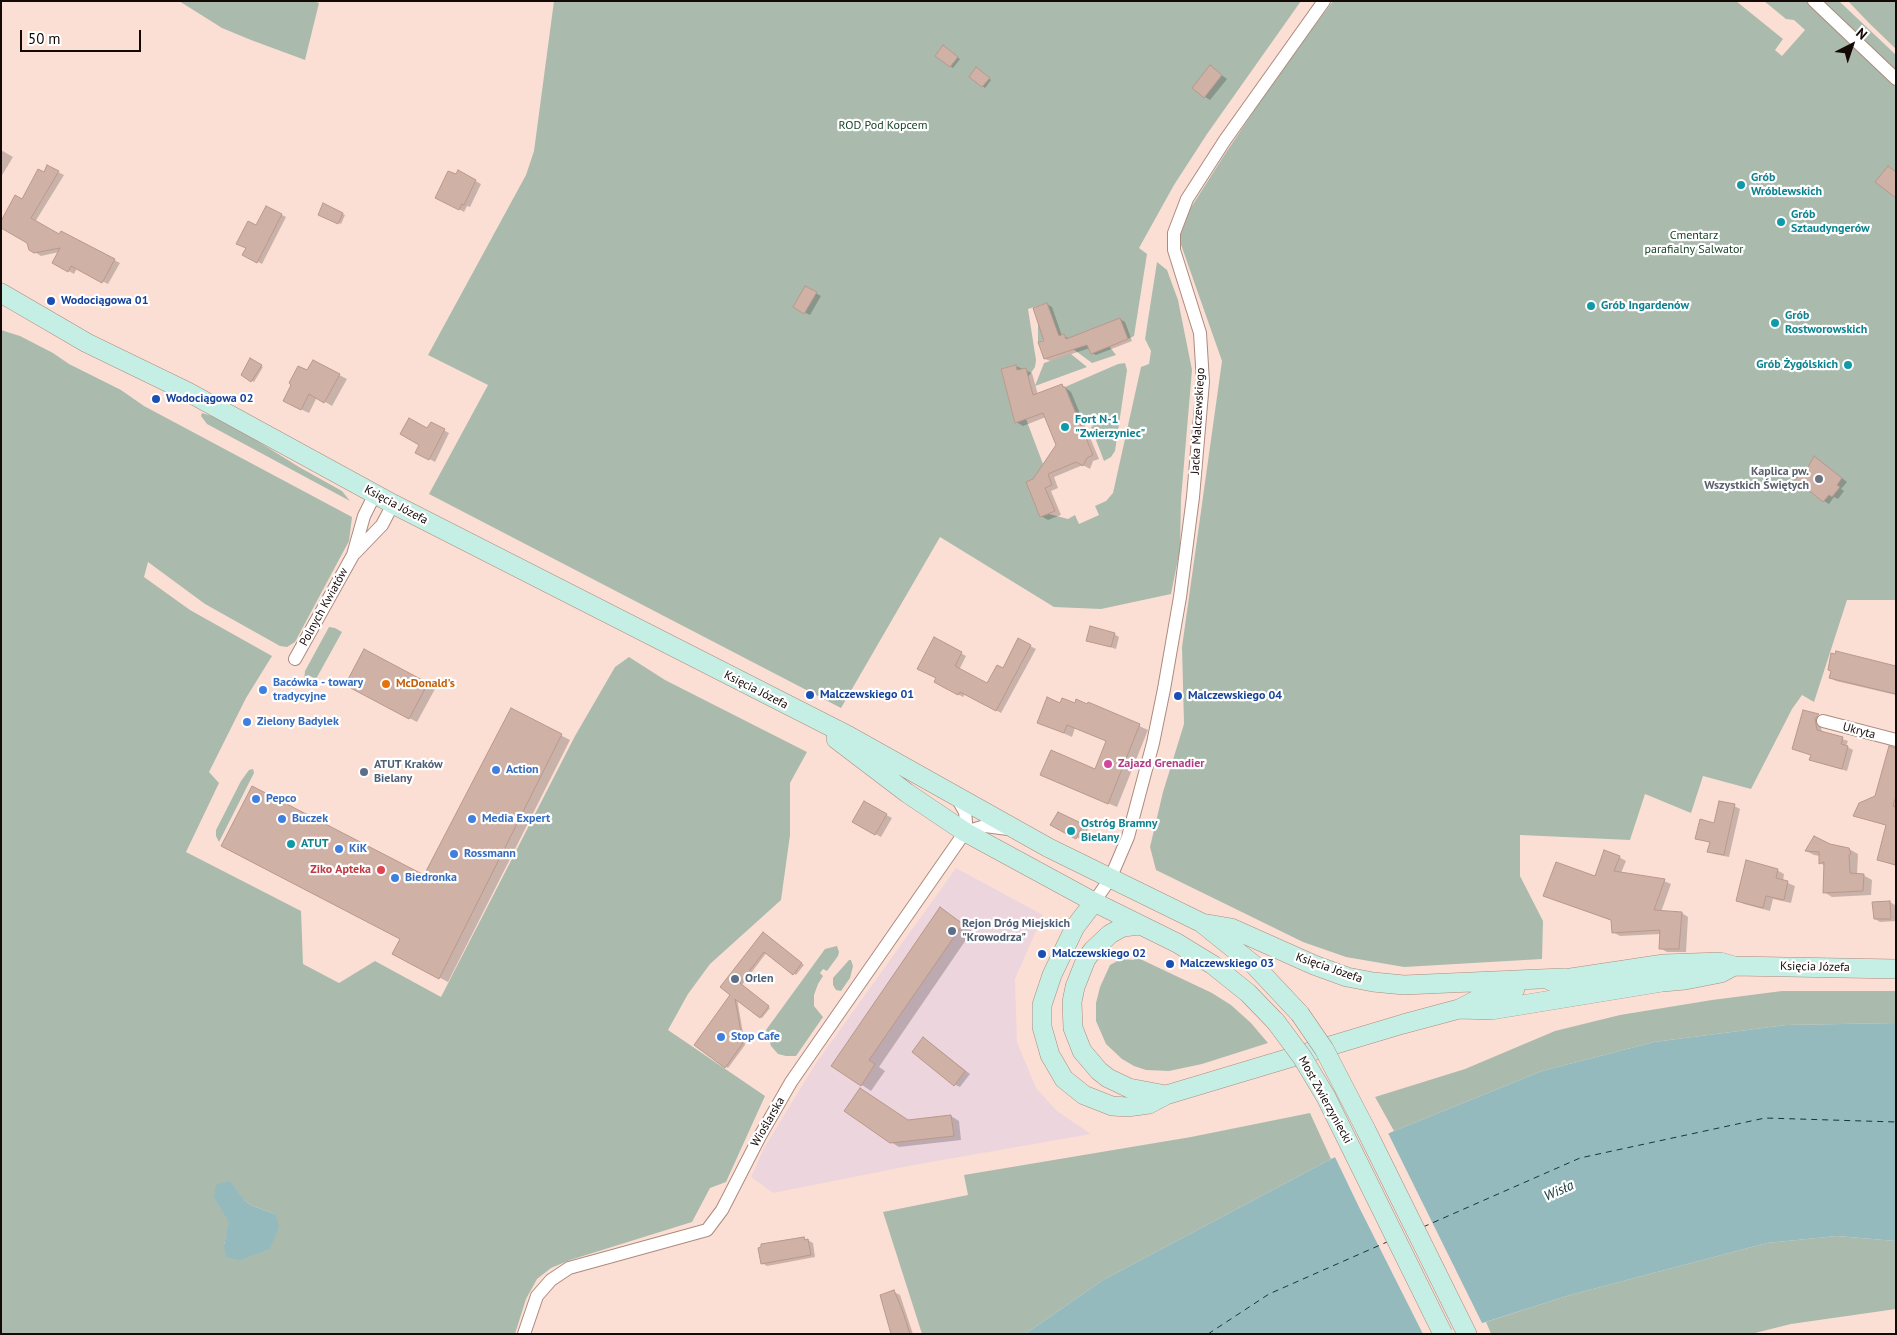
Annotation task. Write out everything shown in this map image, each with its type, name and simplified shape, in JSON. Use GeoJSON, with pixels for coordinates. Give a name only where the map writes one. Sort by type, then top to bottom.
{"type":"FeatureCollection","features":[{"type":"Feature","properties":{"kind":"main road","name":"Księcia Józefa"},"geometry":{"type":"LineString","coordinates":[[1,293],[87,343],[145,369],[393,504],[849,736],[1018,831],[1110,879],[1202,923],[1231,928],[1314,965],[1348,977],[1404,985],[1562,978],[1664,964],[1720,962],[1734,966],[1896,969]]}},
{"type":"Feature","properties":{"kind":"main road","name":"Księcia Józefa"},"geometry":{"type":"LineString","coordinates":[[795,709],[906,793],[964,832],[1140,925]]}},
{"type":"Feature","properties":{"kind":"main road","name":"Księcia Józefa"},"geometry":{"type":"LineString","coordinates":[[1094,902],[1075,927],[1047,988],[1041,1016],[1045,1042],[1057,1070],[1064,1079],[1084,1095],[1112,1106],[1149,1104],[1166,1095],[1402,1024],[1459,1009],[1486,996],[1562,978]]}},
{"type":"Feature","properties":{"kind":"main road","name":"Most Zwierzyniecki"},"geometry":{"type":"LineString","coordinates":[[1202,923],[1258,970],[1300,1014],[1320,1044],[1342,1082],[1467,1334]]}},
{"type":"Feature","properties":{"kind":"main road","name":"Księcia Józefa"},"geometry":{"type":"LineString","coordinates":[[1140,925],[1123,927],[1110,934],[1086,959],[1075,987],[1072,1002],[1073,1028],[1082,1052],[1098,1071],[1129,1088],[1166,1095]]}},
{"type":"Feature","properties":{"kind":"main road","name":"Most Zwierzyniecki"},"geometry":{"type":"LineString","coordinates":[[1140,925],[1177,943],[1213,965],[1248,993],[1276,1022],[1302,1057],[1326,1097],[1443,1334]]}},
{"type":"Feature","properties":{"kind":"main road","name":"Księcia Józefa"},"geometry":{"type":"LineString","coordinates":[[1459,1009],[1491,1010],[1662,982],[1685,980],[1721,972],[1734,966]]}},
{"type":"Feature","properties":{"kind":"street","name":"Jacka Malczewskiego"},"geometry":{"type":"LineString","coordinates":[[1110,879],[1128,837],[1153,743],[1180,597],[1193,497],[1203,382],[1200,333],[1174,250],[1174,233],[1187,199],[1265,83],[1324,1]]}},
{"type":"Feature","properties":{"kind":"street"},"geometry":{"type":"LineString","coordinates":[[1814,1],[1896,80]]}},
{"type":"Feature","properties":{"kind":"street","name":"Polnych Kwiatów"},"geometry":{"type":"LineString","coordinates":[[295,659],[353,555],[364,516],[375,494]]}},
{"type":"Feature","properties":{"kind":"street","name":"Polnych Kwiatów"},"geometry":{"type":"LineString","coordinates":[[353,555],[382,525],[393,504]]}},
{"type":"Feature","properties":{"kind":"street","name":"Ukryta"},"geometry":{"type":"LineString","coordinates":[[1823,721],[1896,740]]}},
{"type":"Feature","properties":{"kind":"street"},"geometry":{"type":"LineString","coordinates":[[955,794],[965,812],[964,832],[985,826],[1018,831]]}},
{"type":"Feature","properties":{"kind":"street","name":"Wioślarska"},"geometry":{"type":"LineString","coordinates":[[524,1334],[537,1296],[551,1280],[570,1268],[707,1230],[722,1210],[791,1082],[964,832]]}},
{"type":"Feature","properties":{"kind":"street","name":"Księcia Józefa"},"geometry":{"type":"LineString","coordinates":[[1094,902],[1110,879]]}},
{"type":"Feature","properties":{"kind":"shaded area"},"geometry":{"type":"Polygon","coordinates":[[[956,868],[1043,915],[1015,979],[1017,1042],[1036,1088],[1057,1111],[1091,1134],[914,1165],[773,1193],[751,1177],[764,1148],[816,1063],[956,868]]]}},
{"type":"Feature","properties":{"kind":"green space"},"geometry":{"type":"Polygon","coordinates":[[[179,1],[313,1],[319,3],[305,60],[222,28],[179,1]]]}},
{"type":"Feature","properties":{"kind":"green space","name":"ROD Pod Kopcem"},"geometry":{"type":"Polygon","coordinates":[[[554,1],[1301,1],[1207,134],[1174,185],[1139,248],[1147,254],[1134,336],[1128,339],[1083,333],[1091,353],[1109,346],[1116,355],[1092,363],[1073,349],[1070,351],[1064,334],[1038,342],[1038,322],[1052,317],[1047,303],[1028,309],[1036,360],[1035,367],[1028,377],[1017,370],[1016,365],[1001,369],[1015,423],[1026,419],[1043,464],[1035,479],[1027,482],[1040,517],[1049,514],[1068,519],[1075,515],[1079,524],[1099,515],[1095,506],[1106,501],[1113,493],[1141,367],[1149,364],[1151,351],[1145,339],[1157,262],[1167,270],[1178,300],[1192,370],[1181,499],[1180,549],[1171,594],[1101,609],[1054,607],[940,537],[841,708],[429,494],[488,385],[428,355],[526,175],[534,151],[554,1]]]}},
{"type":"Feature","properties":{"kind":"green space","name":"Cmentarz parafialny Salwator"},"geometry":{"type":"Polygon","coordinates":[[[1333,1],[1736,1],[1783,39],[1775,50],[1782,56],[1805,30],[1794,20],[1786,19],[1764,1],[1839,1],[1896,55],[1896,600],[1847,600],[1814,702],[1802,695],[1792,709],[1751,789],[1703,776],[1691,813],[1645,794],[1630,840],[1520,835],[1520,876],[1543,921],[1542,959],[1404,967],[1346,957],[1303,942],[1156,870],[1150,847],[1163,792],[1184,724],[1182,647],[1222,361],[1179,239],[1190,209],[1225,154],[1280,72],[1333,1]]]}},
{"type":"Feature","properties":{"kind":"green space"},"geometry":{"type":"Polygon","coordinates":[[[1848,1],[1896,1],[1896,49],[1869,23],[1848,1]]]}},
{"type":"Feature","properties":{"kind":"green space"},"geometry":{"type":"Polygon","coordinates":[[[1,330],[20,336],[53,353],[69,364],[121,390],[144,406],[352,517],[349,541],[295,642],[287,647],[280,646],[205,604],[148,562],[144,577],[190,610],[272,656],[246,698],[209,772],[219,783],[186,852],[301,911],[303,964],[339,983],[375,961],[441,997],[575,736],[615,667],[629,657],[665,680],[807,752],[790,783],[790,835],[781,900],[710,964],[688,994],[668,1030],[765,1096],[726,1182],[710,1188],[692,1222],[570,1260],[551,1268],[537,1279],[526,1299],[515,1334],[1,1334],[1,330]],[[244,1200],[230,1222],[224,1245],[275,1214],[253,1206],[244,1200]]]}},
{"type":"Feature","properties":{"kind":"green space"},"geometry":{"type":"Polygon","coordinates":[[[1071,354],[1087,367],[1035,386],[1044,363],[1071,354]]]}},
{"type":"Feature","properties":{"kind":"green space"},"geometry":{"type":"Polygon","coordinates":[[[1125,363],[1127,370],[1115,451],[1111,457],[1104,461],[1091,427],[1093,426],[1091,419],[1088,420],[1075,412],[1065,387],[1118,364],[1125,363]]]}},
{"type":"Feature","properties":{"kind":"green space"},"geometry":{"type":"Polygon","coordinates":[[[202,413],[215,417],[248,435],[342,491],[350,501],[207,424],[201,416],[202,413]]]}},
{"type":"Feature","properties":{"kind":"green space"},"geometry":{"type":"Polygon","coordinates":[[[329,627],[342,632],[316,679],[308,675],[304,681],[305,671],[329,627]]]}},
{"type":"Feature","properties":{"kind":"green space"},"geometry":{"type":"Polygon","coordinates":[[[253,769],[254,773],[219,842],[216,830],[241,781],[249,770],[253,769]]]}},
{"type":"Feature","properties":{"kind":"green space"},"geometry":{"type":"Polygon","coordinates":[[[837,946],[838,956],[827,971],[823,969],[820,973],[823,976],[814,995],[814,1006],[823,1017],[796,1056],[778,1054],[771,1046],[766,1030],[825,949],[837,946]]]}},
{"type":"Feature","properties":{"kind":"green space"},"geometry":{"type":"Polygon","coordinates":[[[1136,957],[1212,993],[1231,1005],[1251,1023],[1268,1043],[1202,1064],[1169,1071],[1146,1070],[1122,1059],[1106,1044],[1096,1021],[1096,1003],[1100,987],[1110,965],[1121,959],[1134,960],[1136,957]]]}},
{"type":"Feature","properties":{"kind":"green space"},"geometry":{"type":"Polygon","coordinates":[[[851,960],[853,966],[850,978],[841,991],[836,990],[833,985],[833,978],[851,960]]]}},
{"type":"Feature","properties":{"kind":"green space"},"geometry":{"type":"Polygon","coordinates":[[[1782,991],[1896,991],[1896,1023],[1786,1025],[1654,1042],[1542,1071],[1394,1131],[1375,1097],[1465,1069],[1555,1031],[1620,1015],[1782,991]]]}},
{"type":"Feature","properties":{"kind":"green space"},"geometry":{"type":"Polygon","coordinates":[[[1310,1113],[1331,1159],[1103,1280],[1025,1334],[922,1334],[883,1212],[968,1195],[964,1175],[1191,1137],[1310,1113]]]}},
{"type":"Feature","properties":{"kind":"green space"},"geometry":{"type":"Polygon","coordinates":[[[1837,1236],[1896,1241],[1896,1309],[1791,1324],[1751,1334],[1491,1334],[1486,1322],[1570,1295],[1767,1243],[1837,1236]]]}},
{"type":"Feature","properties":{"kind":"water","name":"Wisła"},"geometry":{"type":"Polygon","coordinates":[[[1896,1023],[1896,1241],[1837,1236],[1767,1243],[1570,1295],[1448,1334],[1025,1334],[1103,1280],[1331,1159],[1394,1131],[1542,1071],[1654,1042],[1786,1025],[1896,1023]]]}},
{"type":"Feature","properties":{"kind":"water"},"geometry":{"type":"Polygon","coordinates":[[[230,1181],[244,1200],[253,1206],[275,1214],[279,1227],[270,1249],[240,1260],[226,1257],[224,1245],[229,1222],[214,1197],[216,1185],[230,1181]]]}},
{"type":"Feature","properties":{"kind":"pier"},"geometry":{"type":"Polygon","coordinates":[[[1387,1131],[1483,1325],[1456,1334],[1423,1334],[1358,1205],[1334,1155],[1387,1131]]]}},
{"type":"Feature","properties":{"kind":"building"},"geometry":{"type":"Polygon","coordinates":[[[943,45],[958,57],[950,67],[935,56],[943,45]]]}},
{"type":"Feature","properties":{"kind":"building"},"geometry":{"type":"Polygon","coordinates":[[[1210,65],[1222,75],[1204,98],[1192,88],[1210,65]]]}},
{"type":"Feature","properties":{"kind":"building"},"geometry":{"type":"Polygon","coordinates":[[[976,67],[990,78],[982,87],[969,77],[976,67]]]}},
{"type":"Feature","properties":{"kind":"building"},"geometry":{"type":"Polygon","coordinates":[[[47,165],[59,171],[31,218],[59,234],[61,231],[115,259],[102,283],[71,266],[68,272],[52,263],[60,248],[34,253],[29,250],[27,243],[1,228],[1,221],[15,195],[22,199],[38,169],[44,172],[47,165]]]}},
{"type":"Feature","properties":{"kind":"building"},"geometry":{"type":"Polygon","coordinates":[[[1888,166],[1896,172],[1896,198],[1875,182],[1888,166]]]}},
{"type":"Feature","properties":{"kind":"building"},"geometry":{"type":"Polygon","coordinates":[[[458,170],[476,180],[464,205],[462,204],[459,210],[435,198],[448,171],[456,174],[458,170]]]}},
{"type":"Feature","properties":{"kind":"building"},"geometry":{"type":"Polygon","coordinates":[[[323,203],[343,213],[338,224],[318,215],[323,203]]]}},
{"type":"Feature","properties":{"kind":"building"},"geometry":{"type":"Polygon","coordinates":[[[266,206],[282,214],[257,263],[242,255],[246,248],[236,244],[248,221],[256,225],[266,206]]]}},
{"type":"Feature","properties":{"kind":"building"},"geometry":{"type":"Polygon","coordinates":[[[805,286],[817,292],[804,314],[793,307],[805,286]]]}},
{"type":"Feature","properties":{"kind":"building"},"geometry":{"type":"Polygon","coordinates":[[[1047,303],[1059,336],[1064,334],[1066,339],[1120,318],[1128,339],[1091,354],[1087,345],[1044,359],[1038,342],[1044,341],[1033,308],[1047,303]]]}},
{"type":"Feature","properties":{"kind":"building"},"geometry":{"type":"Polygon","coordinates":[[[250,358],[262,365],[251,382],[241,375],[250,358]]]}},
{"type":"Feature","properties":{"kind":"building"},"geometry":{"type":"Polygon","coordinates":[[[313,360],[340,374],[324,403],[309,394],[301,410],[283,401],[291,385],[289,383],[298,366],[307,370],[313,360]]]}},
{"type":"Feature","properties":{"kind":"building"},"geometry":{"type":"Polygon","coordinates":[[[1016,365],[1017,370],[1026,368],[1033,395],[1062,384],[1065,387],[1093,455],[1087,458],[1083,466],[1076,462],[1048,474],[1052,485],[1045,488],[1055,511],[1040,517],[1026,482],[1033,479],[1056,445],[1043,413],[1015,423],[1001,369],[1016,365]]]}},
{"type":"Feature","properties":{"kind":"building"},"geometry":{"type":"Polygon","coordinates":[[[409,418],[427,428],[431,422],[445,429],[429,460],[415,453],[419,445],[400,434],[409,418]]]}},
{"type":"Feature","properties":{"kind":"building","name":"Kaplica pw. Wszystkich Świętych"},"geometry":{"type":"Polygon","coordinates":[[[1814,456],[1842,478],[1837,485],[1840,487],[1832,497],[1829,495],[1823,502],[1795,479],[1807,469],[1814,456]]]}},
{"type":"Feature","properties":{"kind":"building"},"geometry":{"type":"Polygon","coordinates":[[[1090,626],[1115,633],[1111,647],[1086,641],[1090,626]]]}},
{"type":"Feature","properties":{"kind":"building"},"geometry":{"type":"Polygon","coordinates":[[[934,637],[962,652],[955,666],[987,683],[997,665],[1003,668],[1018,638],[1031,645],[996,711],[960,692],[958,695],[934,682],[936,678],[917,669],[934,637]]]}},
{"type":"Feature","properties":{"kind":"building","name":"McDonald's"},"geometry":{"type":"Polygon","coordinates":[[[364,649],[428,683],[409,719],[345,685],[364,649]]]}},
{"type":"Feature","properties":{"kind":"building"},"geometry":{"type":"Polygon","coordinates":[[[1836,651],[1896,666],[1896,694],[1829,678],[1831,671],[1828,670],[1831,653],[1835,654],[1836,651]]]}},
{"type":"Feature","properties":{"kind":"building"},"geometry":{"type":"Polygon","coordinates":[[[1047,697],[1060,703],[1062,698],[1075,703],[1076,699],[1087,704],[1088,702],[1140,724],[1108,804],[1040,775],[1051,750],[1095,769],[1106,741],[1067,725],[1064,733],[1037,723],[1047,697]]]}},
{"type":"Feature","properties":{"kind":"building","name":"ATUT"},"geometry":{"type":"Polygon","coordinates":[[[511,708],[562,734],[439,979],[392,954],[400,939],[221,846],[252,786],[424,875],[511,708]]]}},
{"type":"Feature","properties":{"kind":"building"},"geometry":{"type":"Polygon","coordinates":[[[1803,710],[1819,714],[1815,719],[1817,730],[1843,737],[1841,744],[1848,746],[1842,769],[1809,760],[1811,755],[1792,749],[1803,710]]]}},
{"type":"Feature","properties":{"kind":"building"},"geometry":{"type":"Polygon","coordinates":[[[1889,746],[1896,748],[1896,796],[1893,806],[1896,807],[1896,865],[1877,860],[1886,825],[1853,816],[1859,803],[1875,796],[1889,746]]]}},
{"type":"Feature","properties":{"kind":"building"},"geometry":{"type":"Polygon","coordinates":[[[864,801],[887,814],[875,835],[852,822],[864,801]]]}},
{"type":"Feature","properties":{"kind":"building"},"geometry":{"type":"Polygon","coordinates":[[[1719,801],[1735,804],[1724,855],[1707,852],[1710,842],[1695,839],[1700,819],[1714,823],[1719,801]]]}},
{"type":"Feature","properties":{"kind":"building","name":"Ostróg Bramny Bielany"},"geometry":{"type":"Polygon","coordinates":[[[1058,812],[1083,824],[1076,839],[1050,825],[1058,812]]]}},
{"type":"Feature","properties":{"kind":"building"},"geometry":{"type":"Polygon","coordinates":[[[1814,836],[1830,844],[1849,848],[1851,854],[1849,855],[1850,873],[1864,874],[1863,891],[1823,893],[1824,862],[1819,864],[1819,852],[1805,851],[1814,836]]]}},
{"type":"Feature","properties":{"kind":"building"},"geometry":{"type":"Polygon","coordinates":[[[1604,850],[1620,856],[1614,871],[1665,879],[1654,910],[1682,912],[1679,949],[1659,949],[1660,930],[1612,933],[1611,920],[1543,896],[1556,862],[1595,876],[1604,850]]]}},
{"type":"Feature","properties":{"kind":"building"},"geometry":{"type":"Polygon","coordinates":[[[1746,860],[1778,869],[1776,878],[1788,881],[1784,900],[1766,896],[1763,908],[1736,901],[1746,860]]]}},
{"type":"Feature","properties":{"kind":"building"},"geometry":{"type":"Polygon","coordinates":[[[1890,901],[1891,919],[1874,919],[1872,902],[1890,901]]]}},
{"type":"Feature","properties":{"kind":"building"},"geometry":{"type":"Polygon","coordinates":[[[940,907],[963,924],[869,1060],[875,1064],[861,1086],[831,1066],[940,907]]]}},
{"type":"Feature","properties":{"kind":"building"},"geometry":{"type":"Polygon","coordinates":[[[763,932],[802,963],[793,975],[764,952],[740,983],[769,1006],[760,1018],[735,999],[743,1043],[725,1068],[694,1045],[730,995],[720,987],[763,932]]]}},
{"type":"Feature","properties":{"kind":"building"},"geometry":{"type":"Polygon","coordinates":[[[923,1037],[965,1071],[954,1086],[912,1052],[923,1037]]]}},
{"type":"Feature","properties":{"kind":"building"},"geometry":{"type":"Polygon","coordinates":[[[860,1088],[908,1120],[951,1115],[954,1136],[890,1143],[844,1111],[860,1088]]]}},
{"type":"Feature","properties":{"kind":"building"},"geometry":{"type":"Polygon","coordinates":[[[804,1237],[805,1240],[808,1239],[811,1255],[761,1264],[758,1248],[761,1247],[761,1244],[804,1237]]]}},
{"type":"Feature","properties":{"kind":"building"},"geometry":{"type":"Polygon","coordinates":[[[894,1290],[910,1334],[891,1334],[880,1295],[894,1290]]]}},
{"type":"Feature","properties":{"kind":"ferry route"},"geometry":{"type":"LineString","coordinates":[[1423,1227],[1580,1158],[1765,1118],[1896,1122]]}},
{"type":"Feature","properties":{"kind":"ferry route"},"geometry":{"type":"LineString","coordinates":[[1208,1334],[1269,1294],[1387,1242]]}},
{"type":"Feature","properties":{"kind":"place","name":"Grób Wróblewskich"},"geometry":{"type":"Point","coordinates":[1741,185]}},
{"type":"Feature","properties":{"kind":"place","name":"Grób Sztaudyngerów"},"geometry":{"type":"Point","coordinates":[1781,222]}},
{"type":"Feature","properties":{"kind":"place","name":"Wodociągowa 01"},"geometry":{"type":"Point","coordinates":[51,301]}},
{"type":"Feature","properties":{"kind":"place","name":"Grób Ingardenów"},"geometry":{"type":"Point","coordinates":[1591,306]}},
{"type":"Feature","properties":{"kind":"place","name":"Grób Rostworowskich"},"geometry":{"type":"Point","coordinates":[1775,323]}},
{"type":"Feature","properties":{"kind":"place","name":"Grób Żygólskich"},"geometry":{"type":"Point","coordinates":[1848,365]}},
{"type":"Feature","properties":{"kind":"place","name":"Wodociągowa 02"},"geometry":{"type":"Point","coordinates":[156,399]}},
{"type":"Feature","properties":{"kind":"place","name":"Fort N-1 \"Zwierzyniec\""},"geometry":{"type":"Point","coordinates":[1065,427]}},
{"type":"Feature","properties":{"kind":"place","name":"Kaplica pw. Wszystkich Świętych"},"geometry":{"type":"Point","coordinates":[1819,479]}},
{"type":"Feature","properties":{"kind":"place","name":"McDonald's"},"geometry":{"type":"Point","coordinates":[386,684]}},
{"type":"Feature","properties":{"kind":"place","name":"Bacówka - towary tradycyjne"},"geometry":{"type":"Point","coordinates":[263,690]}},
{"type":"Feature","properties":{"kind":"place","name":"Malczewskiego 01"},"geometry":{"type":"Point","coordinates":[810,695]}},
{"type":"Feature","properties":{"kind":"place","name":"Malczewskiego 04"},"geometry":{"type":"Point","coordinates":[1178,696]}},
{"type":"Feature","properties":{"kind":"place","name":"Zielony Badylek"},"geometry":{"type":"Point","coordinates":[247,722]}},
{"type":"Feature","properties":{"kind":"place","name":"Zajazd Grenadier"},"geometry":{"type":"Point","coordinates":[1108,764]}},
{"type":"Feature","properties":{"kind":"place","name":"Action"},"geometry":{"type":"Point","coordinates":[496,770]}},
{"type":"Feature","properties":{"kind":"place","name":"ATUT Kraków Bielany"},"geometry":{"type":"Point","coordinates":[364,772]}},
{"type":"Feature","properties":{"kind":"place","name":"Pepco"},"geometry":{"type":"Point","coordinates":[256,799]}},
{"type":"Feature","properties":{"kind":"place","name":"Buczek"},"geometry":{"type":"Point","coordinates":[282,819]}},
{"type":"Feature","properties":{"kind":"place","name":"Media Expert"},"geometry":{"type":"Point","coordinates":[472,819]}},
{"type":"Feature","properties":{"kind":"place","name":"Ostróg Bramny Bielany"},"geometry":{"type":"Point","coordinates":[1071,831]}},
{"type":"Feature","properties":{"kind":"place","name":"ATUT"},"geometry":{"type":"Point","coordinates":[291,844]}},
{"type":"Feature","properties":{"kind":"place","name":"KiK"},"geometry":{"type":"Point","coordinates":[339,849]}},
{"type":"Feature","properties":{"kind":"place","name":"Rossmann"},"geometry":{"type":"Point","coordinates":[454,854]}},
{"type":"Feature","properties":{"kind":"place","name":"Ziko Apteka"},"geometry":{"type":"Point","coordinates":[381,870]}},
{"type":"Feature","properties":{"kind":"place","name":"Biedronka"},"geometry":{"type":"Point","coordinates":[395,878]}},
{"type":"Feature","properties":{"kind":"place","name":"Rejon Dróg Miejskich \"Krowodrza\""},"geometry":{"type":"Point","coordinates":[952,931]}},
{"type":"Feature","properties":{"kind":"place","name":"Malczewskiego 02"},"geometry":{"type":"Point","coordinates":[1042,954]}},
{"type":"Feature","properties":{"kind":"place","name":"Malczewskiego 03"},"geometry":{"type":"Point","coordinates":[1170,964]}},
{"type":"Feature","properties":{"kind":"place","name":"Orlen"},"geometry":{"type":"Point","coordinates":[735,979]}},
{"type":"Feature","properties":{"kind":"place","name":"Stop Cafe"},"geometry":{"type":"Point","coordinates":[721,1037]}}]}
